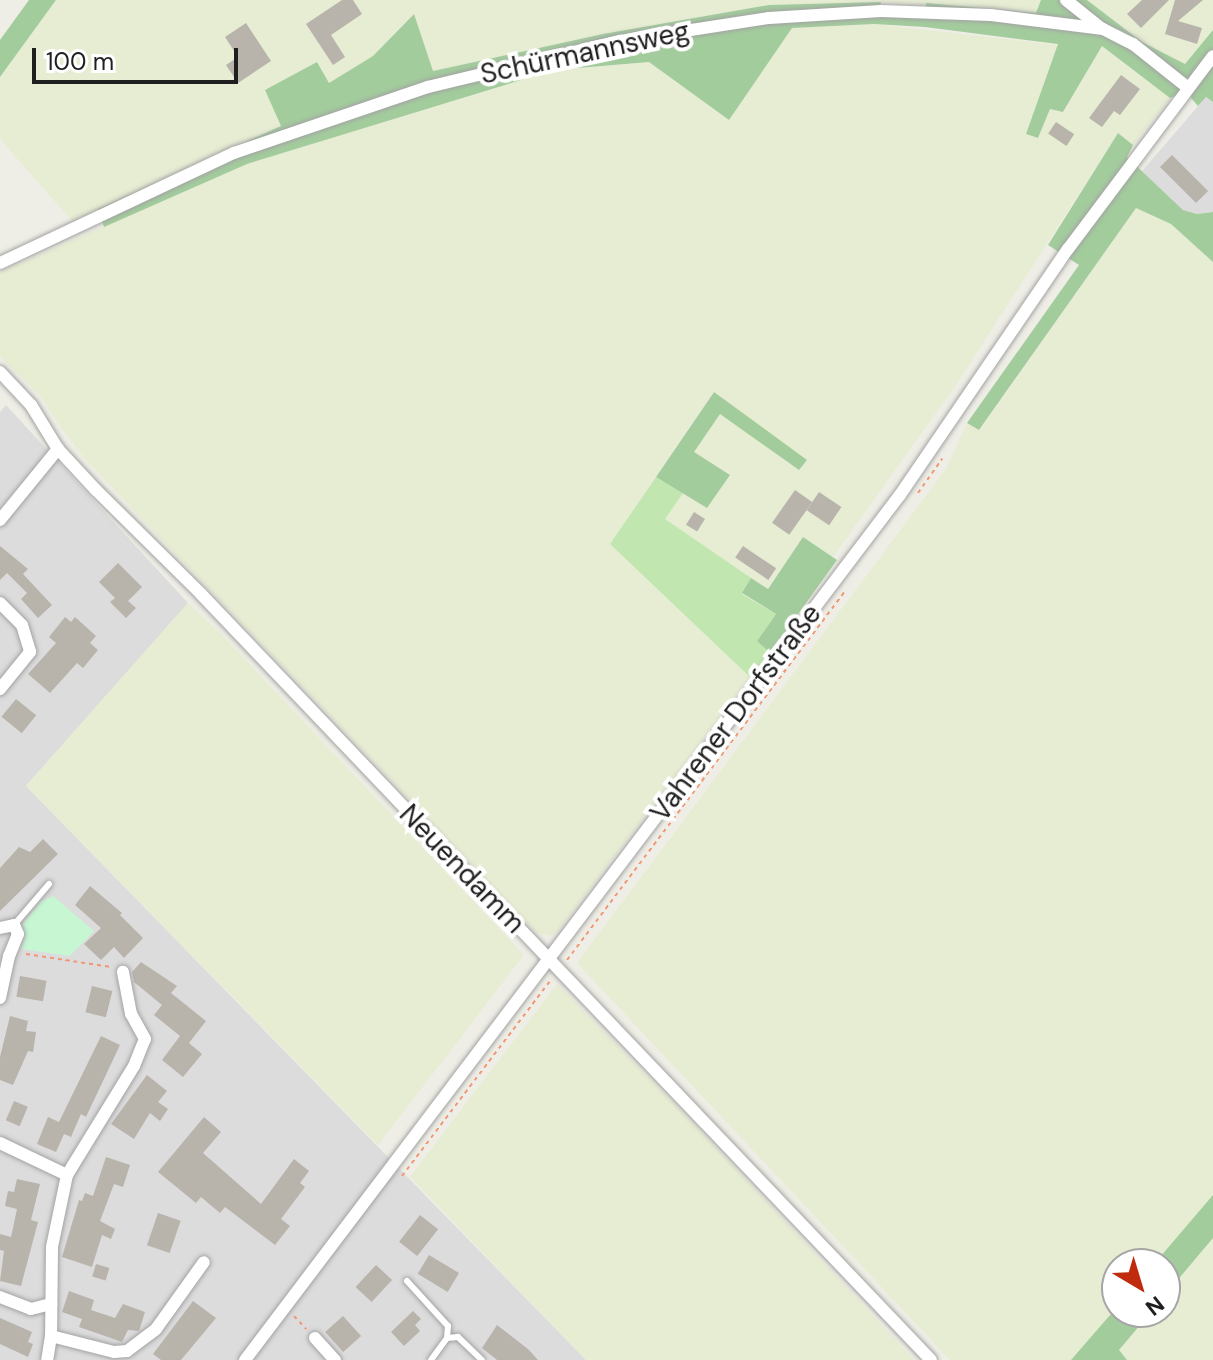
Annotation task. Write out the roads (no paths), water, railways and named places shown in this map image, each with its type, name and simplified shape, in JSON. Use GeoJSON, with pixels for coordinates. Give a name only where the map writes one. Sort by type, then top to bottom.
{"type":"FeatureCollection","features":[{"type":"Feature","properties":{"kind":"street"},"geometry":{"type":"LineString","coordinates":[[1066,0],[1103,29]]}},
{"type":"Feature","properties":{"kind":"street","name":"Schürmannsweg"},"geometry":{"type":"LineString","coordinates":[[0,263],[234,153],[428,87],[620,41],[769,18],[881,11],[991,15],[1103,29],[1133,44],[1187,87]]}},
{"type":"Feature","properties":{"kind":"street","name":"Vahrener Dorfstraße"},"geometry":{"type":"LineString","coordinates":[[245,1360],[554,965],[900,495],[1068,249],[1213,56]]}},
{"type":"Feature","properties":{"kind":"street","name":"Neuendamm"},"geometry":{"type":"LineString","coordinates":[[0,372],[31,405],[58,449],[931,1360]]}},
{"type":"Feature","properties":{"kind":"street"},"geometry":{"type":"LineString","coordinates":[[0,520],[58,449]]}},
{"type":"Feature","properties":{"kind":"street"},"geometry":{"type":"LineString","coordinates":[[0,603],[22,625],[30,652],[0,689]]}},
{"type":"Feature","properties":{"kind":"street"},"geometry":{"type":"LineString","coordinates":[[0,928],[14,925],[18,934],[6,954],[0,998]]}},
{"type":"Feature","properties":{"kind":"street"},"geometry":{"type":"LineString","coordinates":[[47,1360],[51,1336],[52,1247],[67,1175],[134,1066],[145,1039],[131,1014],[123,972]]}},
{"type":"Feature","properties":{"kind":"street"},"geometry":{"type":"LineString","coordinates":[[0,1143],[67,1175]]}},
{"type":"Feature","properties":{"kind":"street"},"geometry":{"type":"LineString","coordinates":[[51,1336],[120,1356],[142,1343],[156,1329],[204,1262]]}},
{"type":"Feature","properties":{"kind":"street"},"geometry":{"type":"LineString","coordinates":[[0,1297],[31,1309],[51,1304]]}},
{"type":"Feature","properties":{"kind":"street"},"geometry":{"type":"LineString","coordinates":[[315,1338],[335,1360]]}},
{"type":"Feature","properties":{"kind":"lane"},"geometry":{"type":"LineString","coordinates":[[14,925],[49,884]]}},
{"type":"Feature","properties":{"kind":"lane"},"geometry":{"type":"LineString","coordinates":[[407,1281],[448,1326],[447,1338],[431,1360]]}},
{"type":"Feature","properties":{"kind":"lane"},"geometry":{"type":"LineString","coordinates":[[447,1338],[458,1337],[482,1360]]}}]}
